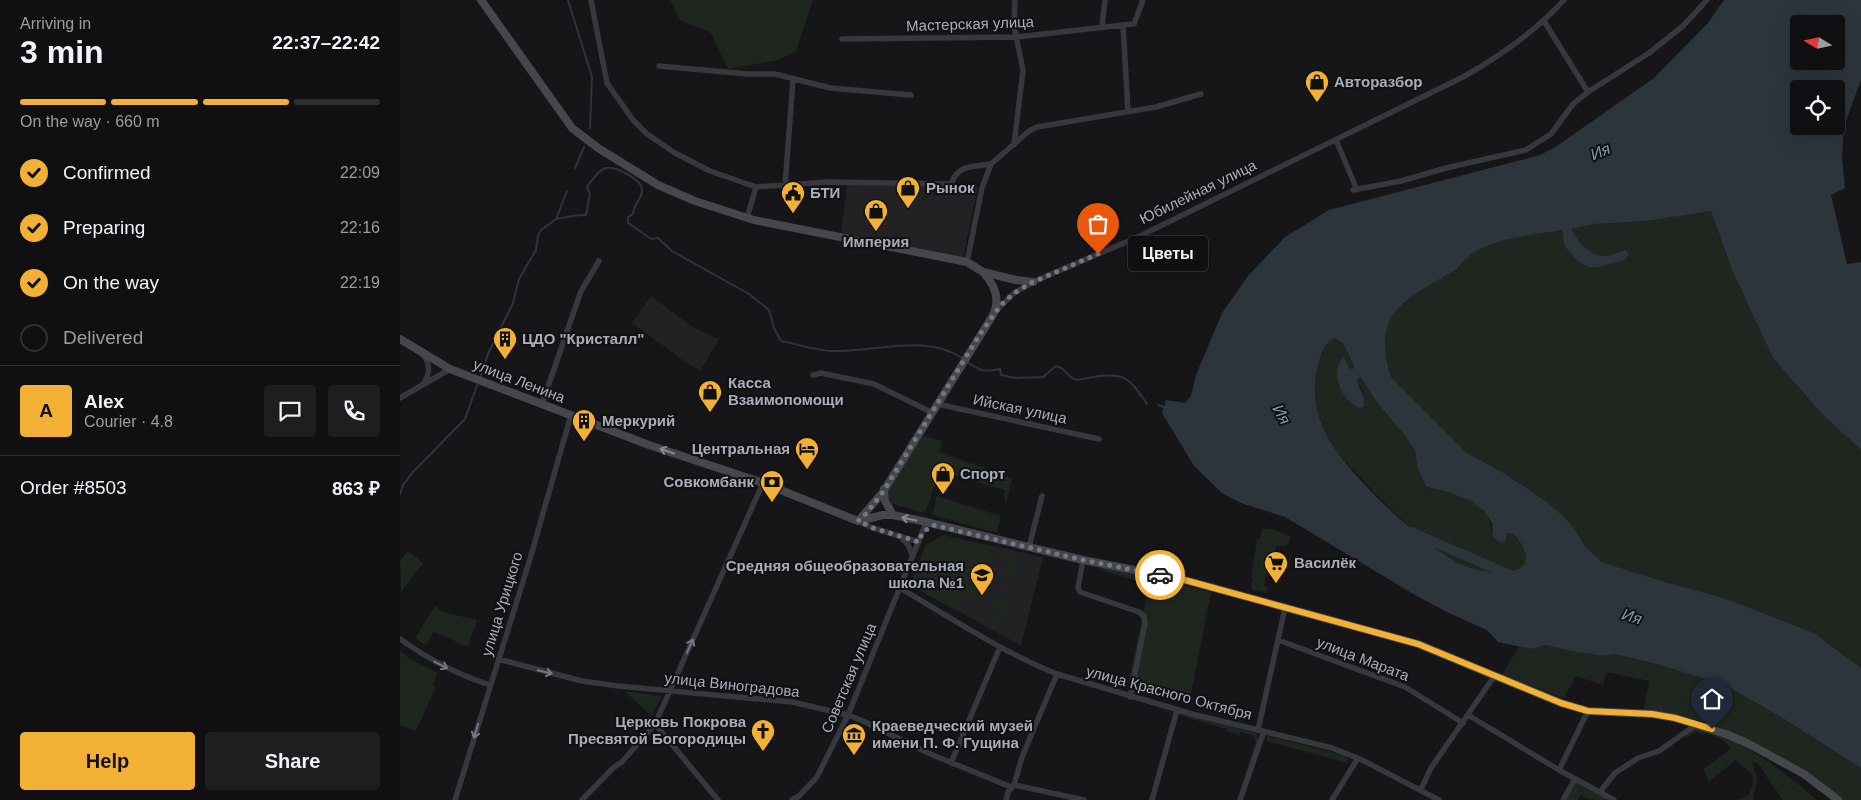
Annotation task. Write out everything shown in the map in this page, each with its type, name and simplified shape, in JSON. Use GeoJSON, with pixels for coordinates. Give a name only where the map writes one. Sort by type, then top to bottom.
{"type":"FeatureCollection","features":[{"type":"Feature","properties":{"kind":"main road"},"geometry":{"type":"LineString","coordinates":[[481,0],[572,128],[608,154],[658,185],[695,201],[747,218],[968,262],[983,272],[992,284],[997,297],[993,315]]}},
{"type":"Feature","properties":{"kind":"main road"},"geometry":{"type":"LineString","coordinates":[[983,272],[1033,282]]}},
{"type":"Feature","properties":{"kind":"main road","name":"Юбилейная улица"},"geometry":{"type":"LineString","coordinates":[[858,521],[864,516],[884,489],[993,315]]}},
{"type":"Feature","properties":{"kind":"main road","name":"улица Ленина"},"geometry":{"type":"LineString","coordinates":[[400,339],[450,369],[649,445],[762,483],[858,521]]}},
{"type":"Feature","properties":{"kind":"main road"},"geometry":{"type":"LineString","coordinates":[[884,489],[885,502],[892,515]]}},
{"type":"Feature","properties":{"kind":"main road"},"geometry":{"type":"LineString","coordinates":[[858,521],[883,515],[892,515],[1083,560],[1181,579],[1418,644],[1561,703],[1588,711],[1652,714],[1697,724],[1726,734],[1755,747],[1804,774],[1838,800]]}},
{"type":"Feature","properties":{"kind":"street"},"geometry":{"type":"LineString","coordinates":[[591,0],[607,83],[640,128],[676,154],[710,171],[756,187],[828,182],[951,184],[955,175],[960,170],[991,164]]}},
{"type":"Feature","properties":{"kind":"street"},"geometry":{"type":"LineString","coordinates":[[1014,144],[1023,70],[1014,26],[1015,0]]}},
{"type":"Feature","properties":{"kind":"street"},"geometry":{"type":"LineString","coordinates":[[1102,27],[1105,0]]}},
{"type":"Feature","properties":{"kind":"street"},"geometry":{"type":"LineString","coordinates":[[1128,111],[1123,24],[1134,24],[1143,0]]}},
{"type":"Feature","properties":{"kind":"street","name":"Юбилейная улица"},"geometry":{"type":"LineString","coordinates":[[993,315],[1009,297],[1033,282],[1140,236],[1424,97],[1478,68],[1514,45],[1564,0]]}},
{"type":"Feature","properties":{"kind":"street"},"geometry":{"type":"LineString","coordinates":[[1336,140],[1355,190],[1526,150],[1551,134],[1573,104],[1588,92],[1656,48],[1683,26],[1707,0]]}},
{"type":"Feature","properties":{"kind":"street"},"geometry":{"type":"LineString","coordinates":[[1544,20],[1588,92]]}},
{"type":"Feature","properties":{"kind":"street","name":"Мастерская улица"},"geometry":{"type":"LineString","coordinates":[[842,39],[1017,38],[1123,24]]}},
{"type":"Feature","properties":{"kind":"street"},"geometry":{"type":"LineString","coordinates":[[659,66],[747,74],[775,74],[830,88],[912,95]]}},
{"type":"Feature","properties":{"kind":"street"},"geometry":{"type":"LineString","coordinates":[[785,186],[793,80]]}},
{"type":"Feature","properties":{"kind":"street"},"geometry":{"type":"LineString","coordinates":[[968,262],[982,188],[991,164],[1029,131],[1037,127],[1156,107],[1201,94]]}},
{"type":"Feature","properties":{"kind":"street"},"geometry":{"type":"LineString","coordinates":[[747,218],[756,187]]}},
{"type":"Feature","properties":{"kind":"street"},"geometry":{"type":"LineString","coordinates":[[542,404],[581,291],[600,261]]}},
{"type":"Feature","properties":{"kind":"street"},"geometry":{"type":"LineString","coordinates":[[420,352],[426,357],[428,365],[428,373],[422,386]]}},
{"type":"Feature","properties":{"kind":"street"},"geometry":{"type":"LineString","coordinates":[[400,398],[450,369]]}},
{"type":"Feature","properties":{"kind":"street"},"geometry":{"type":"LineString","coordinates":[[813,376],[822,373],[874,384],[931,412]]}},
{"type":"Feature","properties":{"kind":"street","name":"Ийская улица"},"geometry":{"type":"LineString","coordinates":[[937,404],[1099,439]]}},
{"type":"Feature","properties":{"kind":"street","name":"улица Урицкого"},"geometry":{"type":"LineString","coordinates":[[455,800],[572,415]]}},
{"type":"Feature","properties":{"kind":"street"},"geometry":{"type":"LineString","coordinates":[[582,800],[613,768],[622,762],[655,724],[762,483]]}},
{"type":"Feature","properties":{"kind":"street"},"geometry":{"type":"LineString","coordinates":[[1029,547],[1042,496]]}},
{"type":"Feature","properties":{"kind":"street"},"geometry":{"type":"LineString","coordinates":[[879,530],[877,522],[883,515]]}},
{"type":"Feature","properties":{"kind":"street"},"geometry":{"type":"LineString","coordinates":[[858,521],[879,530],[919,542]]}},
{"type":"Feature","properties":{"kind":"street","name":"Советская улица"},"geometry":{"type":"LineString","coordinates":[[792,800],[801,798],[821,770],[848,715],[922,533],[929,524]]}},
{"type":"Feature","properties":{"kind":"street"},"geometry":{"type":"LineString","coordinates":[[899,536],[908,545],[913,556]]}},
{"type":"Feature","properties":{"kind":"street"},"geometry":{"type":"LineString","coordinates":[[1083,560],[1078,588],[1080,592],[1139,612],[1144,616],[1145,624],[1130,697]]}},
{"type":"Feature","properties":{"kind":"street","name":"улица Красного Октября"},"geometry":{"type":"LineString","coordinates":[[900,588],[1000,646],[1037,666],[1057,674],[1177,710],[1304,740],[1358,758],[1439,800]]}},
{"type":"Feature","properties":{"kind":"street"},"geometry":{"type":"LineString","coordinates":[[1240,800],[1261,731],[1285,608]]}},
{"type":"Feature","properties":{"kind":"street"},"geometry":{"type":"LineString","coordinates":[[400,639],[449,669],[490,685]]}},
{"type":"Feature","properties":{"kind":"street","name":"улица Марата"},"geometry":{"type":"LineString","coordinates":[[1278,640],[1405,687],[1462,723]]}},
{"type":"Feature","properties":{"kind":"street"},"geometry":{"type":"LineString","coordinates":[[951,763],[1000,646]]}},
{"type":"Feature","properties":{"kind":"street","name":"улица Виноградова"},"geometry":{"type":"LineString","coordinates":[[498,659],[582,681],[792,702],[848,715],[951,763],[1012,786],[1084,800]]}},
{"type":"Feature","properties":{"kind":"street"},"geometry":{"type":"LineString","coordinates":[[1006,800],[1057,674]]}},
{"type":"Feature","properties":{"kind":"street"},"geometry":{"type":"LineString","coordinates":[[1421,789],[1431,768],[1495,675]]}},
{"type":"Feature","properties":{"kind":"street"},"geometry":{"type":"LineString","coordinates":[[1152,800],[1177,710]]}},
{"type":"Feature","properties":{"kind":"street"},"geometry":{"type":"LineString","coordinates":[[1559,770],[1588,711]]}},
{"type":"Feature","properties":{"kind":"street"},"geometry":{"type":"LineString","coordinates":[[1468,715],[1559,770],[1614,800]]}},
{"type":"Feature","properties":{"kind":"street"},"geometry":{"type":"LineString","coordinates":[[655,724],[718,800]]}},
{"type":"Feature","properties":{"kind":"street"},"geometry":{"type":"LineString","coordinates":[[1600,792],[1615,773],[1638,758],[1658,751],[1697,724]]}},
{"type":"Feature","properties":{"kind":"street"},"geometry":{"type":"LineString","coordinates":[[1332,800],[1358,758]]}},
{"type":"Feature","properties":{"kind":"street"},"geometry":{"type":"LineString","coordinates":[[1563,800],[1575,778]]}},
{"type":"Feature","properties":{"kind":"street"},"geometry":{"type":"LineString","coordinates":[[1425,800],[1427,793]]}},
{"type":"Feature","properties":{"kind":"shaded area"},"geometry":{"type":"Polygon","coordinates":[[[670,0],[813,0],[796,51],[778,60],[728,69],[711,33],[680,20],[670,0]]]}},
{"type":"Feature","properties":{"kind":"shaded area","name":"Рынок"},"geometry":{"type":"Polygon","coordinates":[[[847,184],[978,186],[963,258],[841,232],[847,184]]]}},
{"type":"Feature","properties":{"kind":"shaded area"},"geometry":{"type":"Polygon","coordinates":[[[1711,211],[1732,270],[1773,358],[1821,413],[1861,450],[1861,668],[1814,633],[1724,598],[1602,562],[1584,545],[1575,529],[1561,514],[1547,502],[1504,473],[1467,453],[1391,377],[1386,354],[1386,336],[1390,321],[1398,309],[1423,289],[1457,269],[1466,258],[1477,250],[1505,240],[1562,230],[1564,244],[1582,262],[1589,267],[1598,266],[1625,260],[1625,250],[1605,257],[1599,256],[1589,251],[1571,229],[1594,224],[1647,221],[1711,211]]]}},
{"type":"Feature","properties":{"kind":"shaded area"},"geometry":{"type":"Polygon","coordinates":[[[651,296],[694,328],[719,339],[700,371],[632,323],[651,296]]]}},
{"type":"Feature","properties":{"kind":"shaded area"},"geometry":{"type":"Polygon","coordinates":[[[1334,338],[1343,343],[1354,366],[1353,369],[1350,369],[1345,358],[1340,363],[1338,375],[1343,388],[1354,406],[1363,407],[1363,391],[1357,383],[1357,378],[1361,377],[1375,400],[1406,437],[1415,451],[1418,469],[1426,487],[1446,491],[1469,500],[1487,516],[1491,531],[1505,537],[1506,533],[1514,534],[1524,549],[1526,560],[1521,567],[1500,573],[1486,572],[1473,569],[1447,556],[1406,524],[1339,454],[1329,440],[1315,397],[1315,379],[1321,356],[1324,348],[1334,338]]]}},
{"type":"Feature","properties":{"kind":"shaded area"},"geometry":{"type":"Polygon","coordinates":[[[923,435],[942,441],[939,452],[1012,478],[1006,504],[1005,490],[946,473],[933,490],[926,511],[923,513],[891,503],[888,495],[889,489],[923,435]]]}},
{"type":"Feature","properties":{"kind":"shaded area"},"geometry":{"type":"Polygon","coordinates":[[[937,496],[1001,516],[997,533],[932,515],[937,496]]]}},
{"type":"Feature","properties":{"kind":"shaded area"},"geometry":{"type":"Polygon","coordinates":[[[1262,528],[1275,530],[1291,537],[1288,545],[1285,547],[1277,545],[1274,556],[1282,559],[1278,577],[1266,574],[1264,586],[1268,588],[1267,593],[1253,590],[1251,586],[1257,539],[1260,539],[1262,528]]]}},
{"type":"Feature","properties":{"kind":"shaded area","name":"Средняя общеобразовательная школа №1"},"geometry":{"type":"Polygon","coordinates":[[[943,535],[1043,557],[1021,646],[914,587],[911,582],[926,545],[943,535]]]}},
{"type":"Feature","properties":{"kind":"shaded area"},"geometry":{"type":"Polygon","coordinates":[[[943,535],[991,546],[977,599],[960,594],[955,610],[914,587],[911,582],[926,545],[943,535]]]}},
{"type":"Feature","properties":{"kind":"shaded area"},"geometry":{"type":"Polygon","coordinates":[[[408,551],[423,563],[401,592],[400,561],[408,551]]]}},
{"type":"Feature","properties":{"kind":"shaded area"},"geometry":{"type":"Polygon","coordinates":[[[995,553],[1019,559],[1012,588],[1000,585],[1006,561],[994,558],[995,553]]]}},
{"type":"Feature","properties":{"kind":"shaded area"},"geometry":{"type":"Polygon","coordinates":[[[1101,566],[1211,592],[1189,704],[1127,690],[1149,584],[1100,570],[1101,566]]]}},
{"type":"Feature","properties":{"kind":"shaded area"},"geometry":{"type":"Polygon","coordinates":[[[997,597],[1009,600],[1003,621],[992,618],[997,597]]]}},
{"type":"Feature","properties":{"kind":"shaded area"},"geometry":{"type":"Polygon","coordinates":[[[435,606],[444,612],[477,620],[468,647],[434,632],[426,645],[415,638],[435,606]]]}},
{"type":"Feature","properties":{"kind":"shaded area"},"geometry":{"type":"Polygon","coordinates":[[[1545,645],[1605,656],[1614,654],[1657,664],[1725,685],[1784,719],[1861,768],[1861,800],[1837,800],[1748,739],[1699,721],[1644,709],[1649,681],[1606,672],[1603,685],[1576,676],[1564,698],[1502,675],[1519,646],[1531,649],[1545,645]]]}},
{"type":"Feature","properties":{"kind":"shaded area"},"geometry":{"type":"Polygon","coordinates":[[[400,651],[409,658],[438,673],[433,685],[436,687],[416,731],[400,725],[400,651]]]}},
{"type":"Feature","properties":{"kind":"shaded area"},"geometry":{"type":"Polygon","coordinates":[[[624,691],[660,696],[661,698],[652,716],[624,691]]]}},
{"type":"Feature","properties":{"kind":"shaded area"},"geometry":{"type":"Polygon","coordinates":[[[1181,713],[1256,733],[1258,743],[1246,776],[1244,777],[1256,741],[1254,736],[1240,732],[1239,735],[1226,731],[1226,729],[1180,715],[1181,713]]]}},
{"type":"Feature","properties":{"kind":"shaded area"},"geometry":{"type":"Polygon","coordinates":[[[1695,729],[1709,731],[1742,745],[1792,779],[1817,800],[1783,800],[1759,764],[1752,761],[1757,780],[1753,800],[1738,800],[1749,795],[1753,783],[1752,774],[1736,760],[1709,781],[1703,769],[1731,749],[1718,737],[1700,734],[1697,731],[1686,738],[1685,736],[1695,729]]]}},
{"type":"Feature","properties":{"kind":"shaded area"},"geometry":{"type":"Polygon","coordinates":[[[1267,736],[1347,756],[1348,763],[1266,741],[1267,736]]]}},
{"type":"Feature","properties":{"kind":"shaded area"},"geometry":{"type":"Polygon","coordinates":[[[1576,782],[1606,798],[1606,800],[1595,800],[1592,798],[1590,800],[1581,795],[1577,800],[1565,800],[1576,782]]]}},
{"type":"Feature","properties":{"kind":"water"},"geometry":{"type":"Polygon","coordinates":[[[1724,0],[1861,0],[1861,80],[1845,123],[1845,80],[1790,80],[1790,135],[1843,135],[1842,156],[1845,188],[1831,195],[1847,264],[1861,262],[1861,450],[1821,413],[1773,358],[1732,270],[1711,211],[1647,221],[1594,224],[1571,229],[1581,243],[1595,254],[1606,256],[1625,250],[1629,254],[1625,260],[1598,267],[1586,266],[1573,255],[1565,246],[1562,230],[1505,240],[1477,251],[1457,269],[1423,289],[1398,309],[1390,321],[1386,336],[1386,354],[1391,377],[1467,453],[1504,473],[1547,502],[1561,514],[1575,529],[1584,545],[1602,562],[1724,598],[1814,633],[1861,668],[1861,768],[1784,719],[1725,685],[1657,664],[1614,654],[1605,656],[1545,645],[1531,649],[1498,642],[1487,630],[1415,595],[1285,517],[1241,503],[1222,493],[1194,466],[1162,413],[1166,400],[1185,403],[1191,396],[1196,375],[1222,313],[1248,276],[1285,237],[1329,210],[1540,155],[1554,148],[1654,78],[1708,23],[1724,0]],[[1334,338],[1322,352],[1319,361],[1315,379],[1315,398],[1319,417],[1326,435],[1342,458],[1390,510],[1445,555],[1473,569],[1486,572],[1500,573],[1521,567],[1526,560],[1524,549],[1514,534],[1507,533],[1505,541],[1498,541],[1493,536],[1492,523],[1483,510],[1469,500],[1448,492],[1426,487],[1418,469],[1415,451],[1406,437],[1375,400],[1361,377],[1357,378],[1364,399],[1363,407],[1359,408],[1347,399],[1339,385],[1337,370],[1339,363],[1344,357],[1350,369],[1353,369],[1354,366],[1343,343],[1334,338]]]}},
{"type":"Feature","properties":{"kind":"waterway"},"geometry":{"type":"LineString","coordinates":[[568,0],[592,77],[590,128]]}},
{"type":"Feature","properties":{"kind":"waterway"},"geometry":{"type":"LineString","coordinates":[[575,168],[584,147]]}},
{"type":"Feature","properties":{"kind":"waterway"},"geometry":{"type":"LineString","coordinates":[[480,379],[488,354],[513,303],[519,279],[536,250],[541,230],[556,219],[586,215],[590,194],[587,187],[598,173],[606,168],[615,169],[627,174],[641,185],[641,195],[633,214],[628,217],[628,223],[651,239],[658,238],[672,251],[749,294],[769,310],[774,328],[781,341],[830,351],[915,345],[948,351],[962,358]]}},
{"type":"Feature","properties":{"kind":"waterway"},"geometry":{"type":"LineString","coordinates":[[556,219],[567,191]]}},
{"type":"Feature","properties":{"kind":"waterway"},"geometry":{"type":"LineString","coordinates":[[966,361],[983,370],[1000,369],[1001,375],[1015,378],[1043,377],[1056,366],[1063,369],[1076,380],[1113,375],[1120,376],[1136,388],[1147,404]]}},
{"type":"Feature","properties":{"kind":"waterway"},"geometry":{"type":"LineString","coordinates":[[400,494],[403,485],[413,472],[465,419],[478,383]]}},
{"type":"Feature","properties":{"kind":"waterway"},"geometry":{"type":"LineString","coordinates":[[1158,405],[1164,407]]}},
{"type":"Feature","properties":{"kind":"waterway","name":"Ия"},"geometry":{"type":"LineString","coordinates":[[1411,532],[1517,578]]}},
{"type":"Feature","properties":{"kind":"way so far"},"geometry":{"type":"LineString","coordinates":[[1098,254],[1033,282],[1014,293],[1001,305],[980,334],[883,492],[858,521],[873,528],[919,542],[922,533],[933,525],[1083,560],[1160,575]]}},
{"type":"Feature","properties":{"kind":"place","name":"Авторазбор"},"geometry":{"type":"Point","coordinates":[1317,103]}},
{"type":"Feature","properties":{"kind":"place","name":"Рынок"},"geometry":{"type":"Point","coordinates":[908,209]}},
{"type":"Feature","properties":{"kind":"place","name":"БТИ"},"geometry":{"type":"Point","coordinates":[793,214]}},
{"type":"Feature","properties":{"kind":"place","name":"Империя"},"geometry":{"type":"Point","coordinates":[876,232]}},
{"type":"Feature","properties":{"kind":"place","name":"Цветы"},"geometry":{"type":"Point","coordinates":[1098,254]}},
{"type":"Feature","properties":{"kind":"place","name":"ЦДО \"Кристалл\""},"geometry":{"type":"Point","coordinates":[505,360]}},
{"type":"Feature","properties":{"kind":"place","name":"Касса Взаимопомощи"},"geometry":{"type":"Point","coordinates":[710,413]}},
{"type":"Feature","properties":{"kind":"place","name":"Меркурий"},"geometry":{"type":"Point","coordinates":[584,442]}},
{"type":"Feature","properties":{"kind":"place","name":"Центральная"},"geometry":{"type":"Point","coordinates":[807,470]}},
{"type":"Feature","properties":{"kind":"place","name":"Спорт"},"geometry":{"type":"Point","coordinates":[943,495]}},
{"type":"Feature","properties":{"kind":"place","name":"Совкомбанк"},"geometry":{"type":"Point","coordinates":[772,503]}},
{"type":"Feature","properties":{"kind":"place","name":"Василёк"},"geometry":{"type":"Point","coordinates":[1276,584]}},
{"type":"Feature","properties":{"kind":"place","name":"Средняя общеобразовательная школа №1"},"geometry":{"type":"Point","coordinates":[982,596]}},
{"type":"Feature","properties":{"kind":"place","name":"Церковь Покрова Пресвятой Богородицы"},"geometry":{"type":"Point","coordinates":[763,752]}},
{"type":"Feature","properties":{"kind":"place","name":"Краеведческий музей имени П. Ф. Гущина"},"geometry":{"type":"Point","coordinates":[854,756]}},
{"type":"Feature","properties":{"kind":"route"},"geometry":{"type":"LineString","coordinates":[[1160,575],[1181,579],[1418,644],[1561,703],[1588,711],[1652,714],[1675,718],[1712,729]]}}]}
